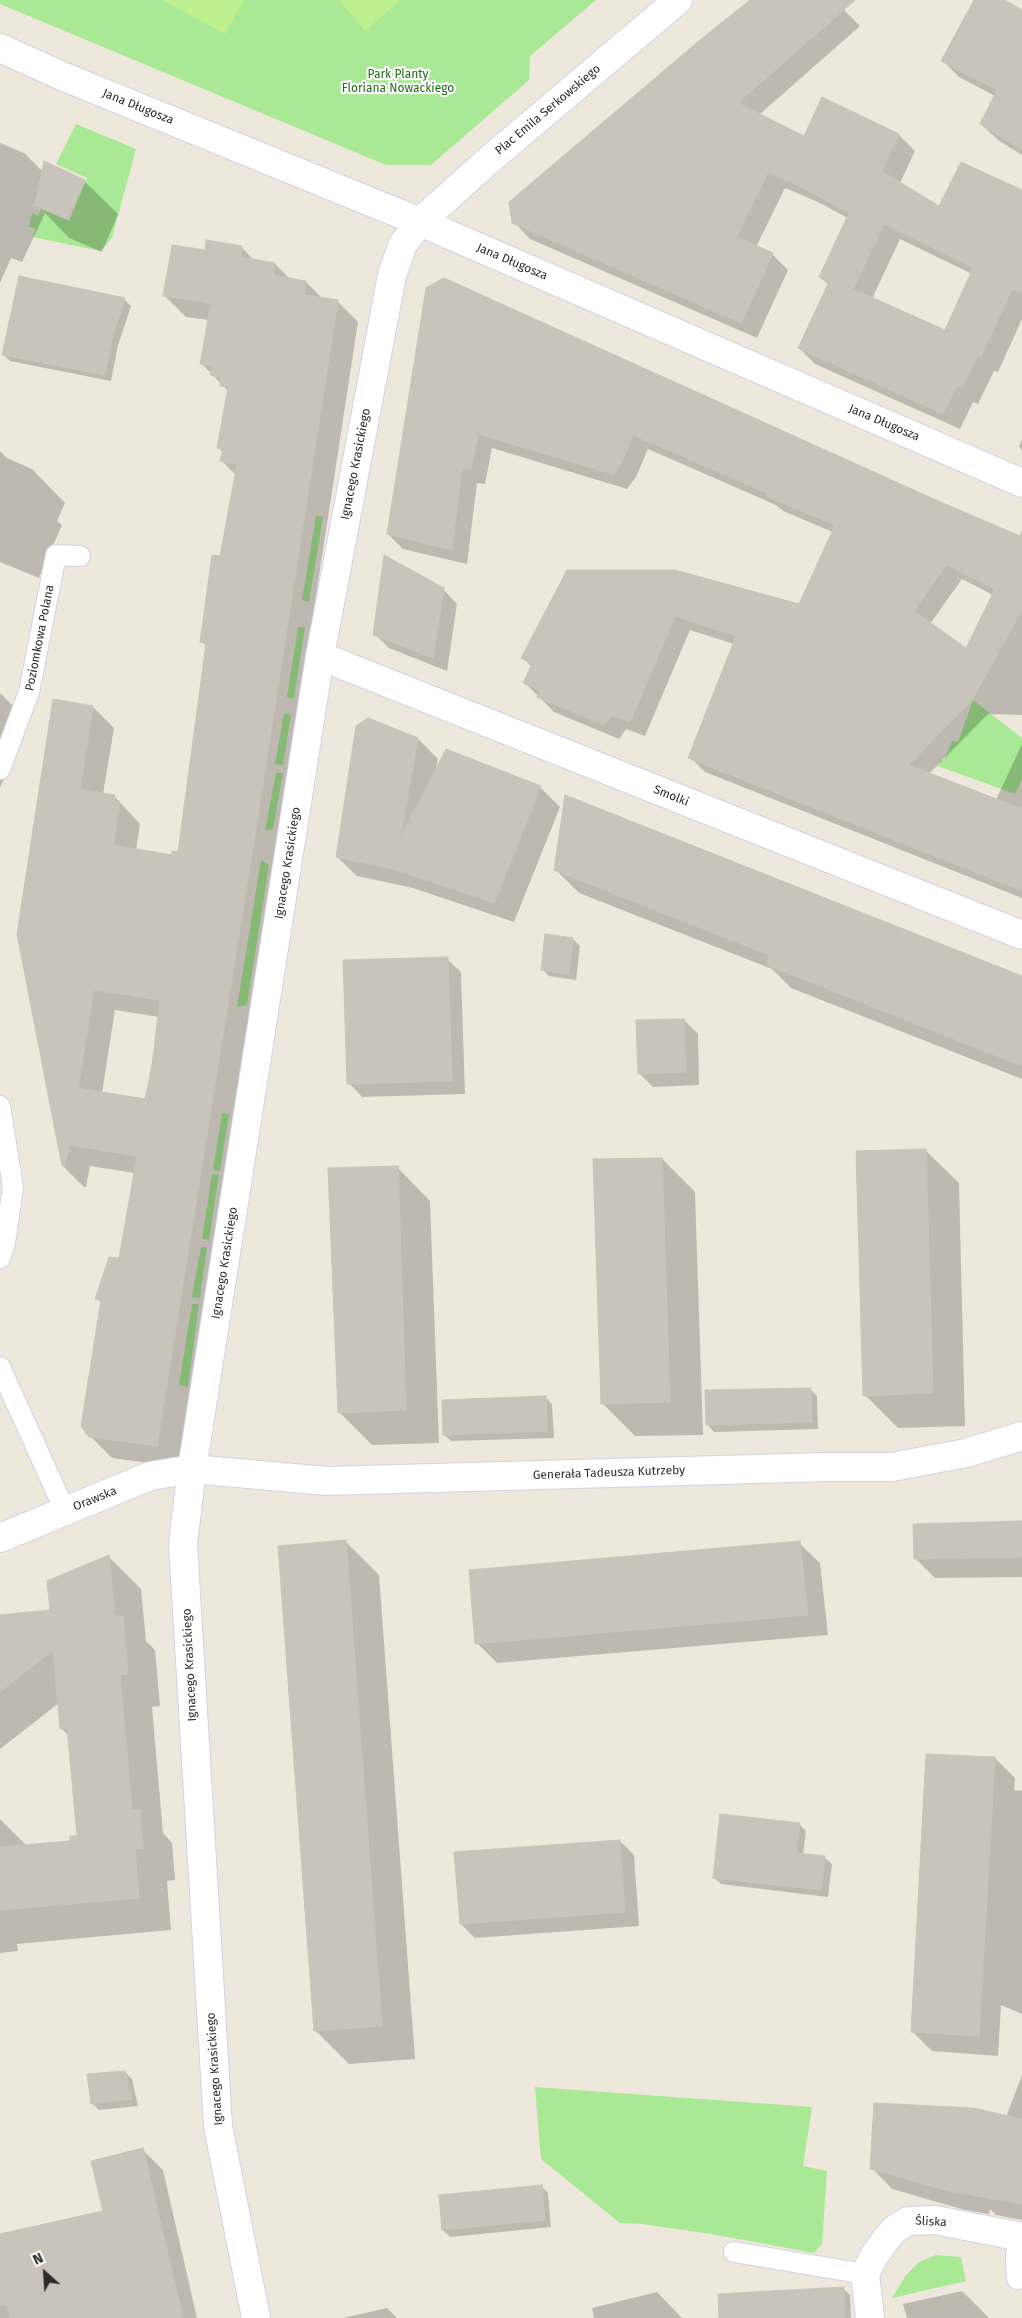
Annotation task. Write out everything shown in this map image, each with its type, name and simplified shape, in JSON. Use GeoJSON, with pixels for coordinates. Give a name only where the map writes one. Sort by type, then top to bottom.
{"type":"FeatureCollection","features":[{"type":"Feature","properties":{"kind":"street","name":"Plac Emila Serkowskiego"},"geometry":{"type":"LineString","coordinates":[[420,222],[489,160],[678,0]]}},
{"type":"Feature","properties":{"kind":"street","name":"Jana Długosza"},"geometry":{"type":"LineString","coordinates":[[0,48],[62,76],[420,222],[1022,483]]}},
{"type":"Feature","properties":{"kind":"street","name":"Ignacego Krasickiego"},"geometry":{"type":"LineString","coordinates":[[256,2318],[218,2126],[183,1544],[192,1469],[320,656],[392,275],[403,244],[420,222]]}},
{"type":"Feature","properties":{"kind":"street","name":"Smolki"},"geometry":{"type":"LineString","coordinates":[[320,656],[1022,935]]}},
{"type":"Feature","properties":{"kind":"street","name":"Generała Tadeusza Kutrzeby"},"geometry":{"type":"LineString","coordinates":[[192,1469],[328,1481],[826,1467],[892,1467],[966,1453],[1022,1436]]}},
{"type":"Feature","properties":{"kind":"street","name":"Orawska"},"geometry":{"type":"LineString","coordinates":[[0,1538],[150,1476],[192,1469]]}},
{"type":"Feature","properties":{"kind":"street","name":"Śliska"},"geometry":{"type":"LineString","coordinates":[[865,2274],[874,2256],[887,2238],[895,2229],[908,2221],[935,2220],[1021,2237]]}},
{"type":"Feature","properties":{"kind":"street"},"geometry":{"type":"LineString","coordinates":[[865,2274],[870,2318]]}},
{"type":"Feature","properties":{"kind":"lane","name":"Poziomkowa Polana"},"geometry":{"type":"LineString","coordinates":[[0,769],[29,692],[56,555],[80,556]]}},
{"type":"Feature","properties":{"kind":"lane"},"geometry":{"type":"LineString","coordinates":[[0,1106],[13,1187],[5,1243],[0,1258]]}},
{"type":"Feature","properties":{"kind":"lane"},"geometry":{"type":"LineString","coordinates":[[0,1368],[65,1512]]}},
{"type":"Feature","properties":{"kind":"lane"},"geometry":{"type":"LineString","coordinates":[[1017,2279],[1016,2256],[1021,2237]]}},
{"type":"Feature","properties":{"kind":"lane"},"geometry":{"type":"LineString","coordinates":[[734,2252],[865,2274]]}},
{"type":"Feature","properties":{"kind":"green space","name":"Park Planty Floriana Nowackiego"},"geometry":{"type":"Polygon","coordinates":[[[0,0],[596,0],[530,56],[529,80],[431,165],[386,165],[0,4],[0,0]]]}},
{"type":"Feature","properties":{"kind":"green space"},"geometry":{"type":"Polygon","coordinates":[[[162,0],[244,0],[225,34],[162,0]]]}},
{"type":"Feature","properties":{"kind":"green space"},"geometry":{"type":"Polygon","coordinates":[[[339,0],[401,0],[365,31],[339,0]]]}},
{"type":"Feature","properties":{"kind":"green space"},"geometry":{"type":"Polygon","coordinates":[[[76,124],[136,149],[112,238],[100,251],[33,237],[35,228],[29,227],[32,213],[38,216],[41,209],[69,221],[87,178],[56,164],[76,124]]]}},
{"type":"Feature","properties":{"kind":"green space"},"geometry":{"type":"Polygon","coordinates":[[[316,515],[323,517],[309,602],[302,600],[316,515]]]}},
{"type":"Feature","properties":{"kind":"green space"},"geometry":{"type":"Polygon","coordinates":[[[298,627],[305,627],[294,699],[287,697],[298,627]]]}},
{"type":"Feature","properties":{"kind":"green space"},"geometry":{"type":"Polygon","coordinates":[[[973,700],[1022,738],[1022,779],[1015,794],[938,766],[941,760],[944,760],[952,741],[958,742],[973,700]]]}},
{"type":"Feature","properties":{"kind":"green space"},"geometry":{"type":"Polygon","coordinates":[[[284,713],[291,715],[283,765],[275,764],[284,713]]]}},
{"type":"Feature","properties":{"kind":"green space"},"geometry":{"type":"Polygon","coordinates":[[[276,773],[283,773],[273,829],[265,830],[276,773]]]}},
{"type":"Feature","properties":{"kind":"green space"},"geometry":{"type":"Polygon","coordinates":[[[261,860],[269,865],[247,1005],[237,1007],[261,860]]]}},
{"type":"Feature","properties":{"kind":"green space"},"geometry":{"type":"Polygon","coordinates":[[[222,1113],[229,1114],[220,1171],[213,1170],[222,1113]]]}},
{"type":"Feature","properties":{"kind":"green space"},"geometry":{"type":"Polygon","coordinates":[[[212,1174],[219,1175],[209,1240],[202,1239],[212,1174]]]}},
{"type":"Feature","properties":{"kind":"green space"},"geometry":{"type":"Polygon","coordinates":[[[201,1247],[207,1247],[200,1298],[192,1297],[201,1247]]]}},
{"type":"Feature","properties":{"kind":"green space"},"geometry":{"type":"Polygon","coordinates":[[[192,1304],[199,1304],[188,1387],[179,1385],[192,1304]]]}},
{"type":"Feature","properties":{"kind":"green space"},"geometry":{"type":"Polygon","coordinates":[[[535,2087],[812,2107],[803,2166],[827,2171],[822,2244],[814,2253],[711,2234],[642,2224],[620,2223],[541,2159],[535,2087]]]}},
{"type":"Feature","properties":{"kind":"green space"},"geometry":{"type":"Polygon","coordinates":[[[936,2255],[961,2257],[966,2281],[892,2298],[906,2275],[919,2262],[936,2255]]]}},
{"type":"Feature","properties":{"kind":"building"},"geometry":{"type":"Polygon","coordinates":[[[750,0],[855,0],[738,103],[804,136],[822,97],[899,134],[882,171],[939,206],[961,162],[1022,190],[1022,294],[1012,289],[981,357],[978,355],[962,388],[957,386],[943,414],[798,348],[829,282],[819,277],[849,213],[800,186],[768,172],[737,237],[773,253],[741,323],[512,223],[509,202],[750,0]],[[884,224],[853,289],[945,330],[973,268],[884,224]]]}},
{"type":"Feature","properties":{"kind":"building"},"geometry":{"type":"Polygon","coordinates":[[[974,0],[1005,0],[1022,10],[1022,150],[980,124],[997,90],[941,61],[974,0]]]}},
{"type":"Feature","properties":{"kind":"building"},"geometry":{"type":"Polygon","coordinates":[[[44,161],[85,180],[68,219],[35,205],[44,161]]]}},
{"type":"Feature","properties":{"kind":"building"},"geometry":{"type":"Polygon","coordinates":[[[206,240],[242,246],[241,257],[275,263],[273,275],[306,281],[304,295],[338,300],[157,1446],[89,1437],[81,1426],[101,1300],[95,1299],[109,1257],[119,1258],[137,1156],[69,1145],[65,1166],[62,1166],[17,934],[53,699],[93,706],[80,789],[115,795],[114,801],[120,802],[113,845],[172,855],[172,851],[178,852],[206,644],[200,642],[212,555],[220,556],[237,464],[220,461],[223,449],[217,448],[228,387],[220,386],[221,377],[210,375],[212,367],[200,364],[211,303],[163,296],[172,245],[205,250],[206,240]],[[94,990],[78,1088],[145,1099],[152,1065],[160,1000],[94,990]]]}},
{"type":"Feature","properties":{"kind":"building"},"geometry":{"type":"Polygon","coordinates":[[[19,276],[125,298],[112,338],[105,375],[2,355],[19,276]]]}},
{"type":"Feature","properties":{"kind":"building"},"geometry":{"type":"Polygon","coordinates":[[[444,278],[936,500],[1020,536],[1022,531],[1022,610],[972,700],[909,765],[1022,809],[1022,891],[688,758],[736,636],[675,616],[630,722],[611,715],[604,725],[537,697],[540,691],[523,683],[532,664],[521,658],[567,570],[675,570],[799,604],[835,525],[766,496],[767,493],[633,435],[622,462],[615,473],[612,474],[478,434],[471,470],[462,468],[452,550],[387,534],[426,288],[444,278]],[[946,565],[914,611],[966,648],[995,589],[946,565]]]}},
{"type":"Feature","properties":{"kind":"building"},"geometry":{"type":"Polygon","coordinates":[[[384,555],[444,588],[433,658],[373,635],[384,555]]]}},
{"type":"Feature","properties":{"kind":"building"},"geometry":{"type":"Polygon","coordinates":[[[368,718],[418,738],[400,839],[446,749],[541,786],[494,903],[392,869],[336,857],[356,726],[368,718]]]}},
{"type":"Feature","properties":{"kind":"building"},"geometry":{"type":"Polygon","coordinates":[[[565,795],[1022,976],[1022,1066],[767,965],[769,955],[554,870],[565,795]]]}},
{"type":"Feature","properties":{"kind":"building"},"geometry":{"type":"Polygon","coordinates":[[[545,934],[573,938],[569,974],[541,970],[545,934]]]}},
{"type":"Feature","properties":{"kind":"building"},"geometry":{"type":"Polygon","coordinates":[[[448,957],[452,1081],[347,1084],[343,960],[448,957]]]}},
{"type":"Feature","properties":{"kind":"building"},"geometry":{"type":"Polygon","coordinates":[[[684,1019],[686,1072],[638,1074],[636,1020],[684,1019]]]}},
{"type":"Feature","properties":{"kind":"building"},"geometry":{"type":"Polygon","coordinates":[[[926,1149],[933,1393],[863,1396],[856,1151],[926,1149]]]}},
{"type":"Feature","properties":{"kind":"building"},"geometry":{"type":"Polygon","coordinates":[[[662,1158],[670,1402],[601,1404],[593,1159],[662,1158]]]}},
{"type":"Feature","properties":{"kind":"building"},"geometry":{"type":"Polygon","coordinates":[[[398,1166],[406,1410],[338,1413],[328,1168],[398,1166]]]}},
{"type":"Feature","properties":{"kind":"building"},"geometry":{"type":"Polygon","coordinates":[[[811,1388],[812,1422],[706,1425],[705,1390],[811,1388]]]}},
{"type":"Feature","properties":{"kind":"building"},"geometry":{"type":"Polygon","coordinates":[[[546,1396],[547,1431],[443,1435],[442,1400],[546,1396]]]}},
{"type":"Feature","properties":{"kind":"building"},"geometry":{"type":"Polygon","coordinates":[[[1022,1521],[1022,1557],[914,1559],[913,1524],[1022,1521]]]}},
{"type":"Feature","properties":{"kind":"building"},"geometry":{"type":"Polygon","coordinates":[[[346,1540],[382,2026],[314,2031],[278,1546],[346,1540]]]}},
{"type":"Feature","properties":{"kind":"building"},"geometry":{"type":"Polygon","coordinates":[[[800,1541],[808,1615],[475,1644],[469,1570],[800,1541]]]}},
{"type":"Feature","properties":{"kind":"building"},"geometry":{"type":"Polygon","coordinates":[[[109,1555],[115,1616],[123,1616],[128,1674],[120,1675],[132,1810],[140,1809],[143,1848],[135,1849],[139,1898],[0,1910],[0,1847],[70,1841],[70,1836],[77,1836],[67,1728],[60,1729],[53,1650],[0,1692],[0,1615],[50,1610],[47,1581],[109,1555]]]}},
{"type":"Feature","properties":{"kind":"building"},"geometry":{"type":"Polygon","coordinates":[[[926,1754],[995,1757],[979,2036],[911,2032],[926,1754]]]}},
{"type":"Feature","properties":{"kind":"building"},"geometry":{"type":"Polygon","coordinates":[[[720,1814],[800,1823],[796,1853],[825,1856],[821,1890],[713,1878],[720,1814]]]}},
{"type":"Feature","properties":{"kind":"building"},"geometry":{"type":"Polygon","coordinates":[[[620,1840],[625,1912],[460,1924],[454,1852],[620,1840]]]}},
{"type":"Feature","properties":{"kind":"building"},"geometry":{"type":"Polygon","coordinates":[[[125,2071],[132,2099],[91,2104],[87,2074],[125,2071]]]}},
{"type":"Feature","properties":{"kind":"building"},"geometry":{"type":"Polygon","coordinates":[[[874,2103],[973,2108],[1022,2119],[1022,2204],[949,2191],[870,2169],[874,2103]]]}},
{"type":"Feature","properties":{"kind":"building"},"geometry":{"type":"Polygon","coordinates":[[[143,2148],[183,2318],[10,2318],[7,2305],[0,2306],[0,2234],[103,2211],[91,2161],[143,2148]]]}},
{"type":"Feature","properties":{"kind":"building"},"geometry":{"type":"Polygon","coordinates":[[[542,2185],[545,2220],[442,2230],[439,2195],[542,2185]]]}},
{"type":"Feature","properties":{"kind":"building"},"geometry":{"type":"Polygon","coordinates":[[[844,2287],[845,2318],[719,2318],[718,2294],[844,2287]]]}}]}
